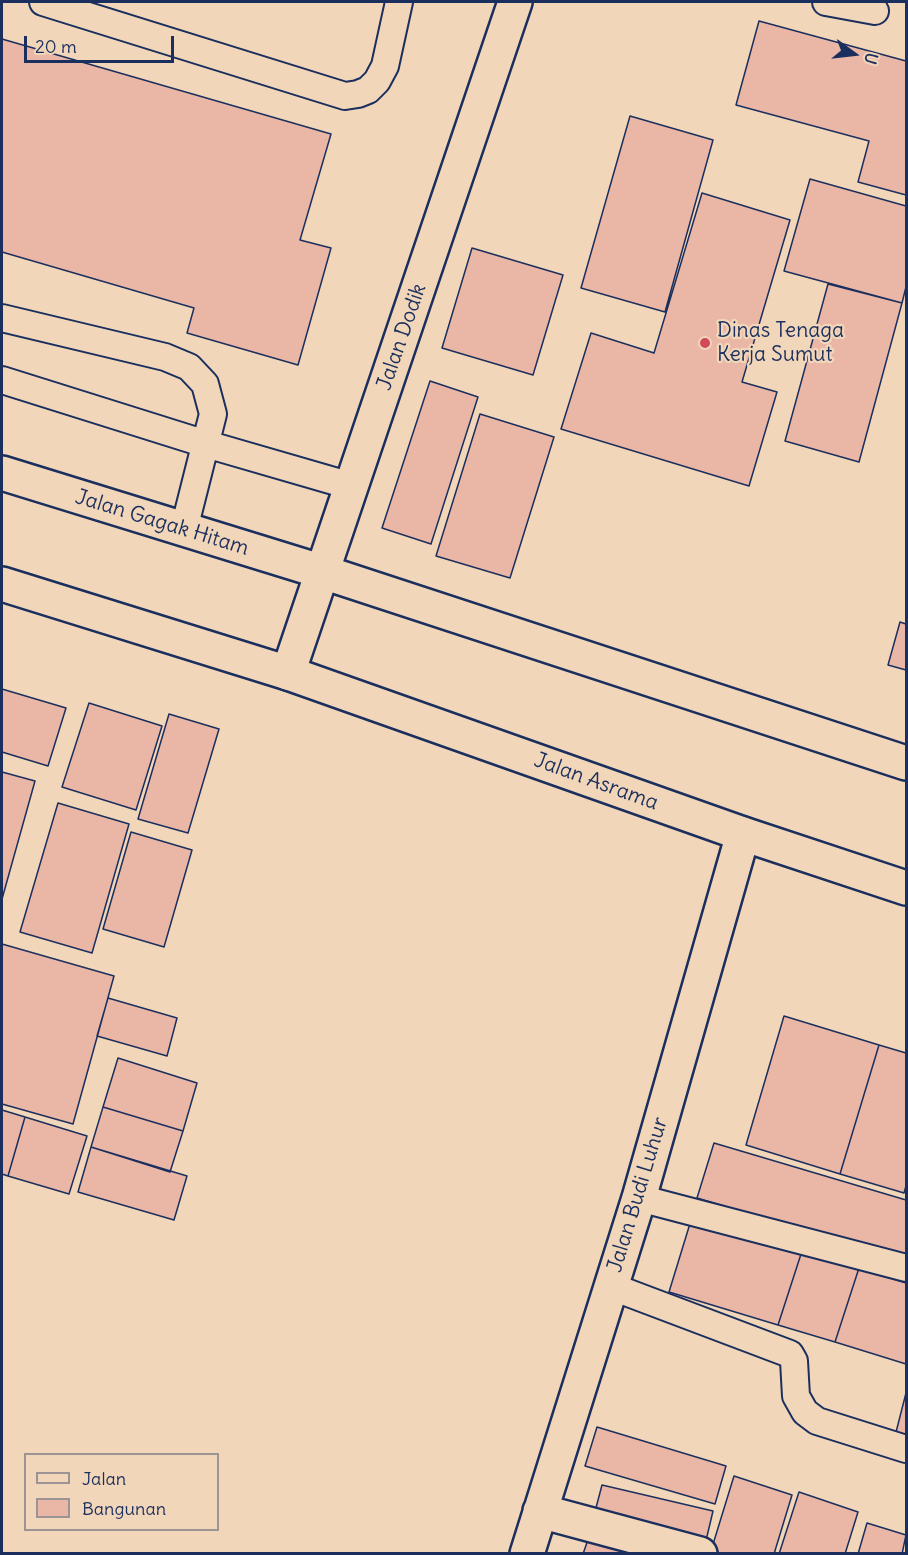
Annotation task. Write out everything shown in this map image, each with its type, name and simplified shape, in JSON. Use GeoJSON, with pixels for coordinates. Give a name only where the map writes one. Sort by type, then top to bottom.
{"type":"FeatureCollection","features":[{"type":"Feature","properties":{"kind":"main road","name":"Jalan Dodik"},"geometry":{"type":"LineString","coordinates":[[288,673],[515,2]]}},
{"type":"Feature","properties":{"kind":"main road","name":"Jalan Gagak Hitam"},"geometry":{"type":"LineString","coordinates":[[2,473],[323,572]]}},
{"type":"Feature","properties":{"kind":"main road"},"geometry":{"type":"LineString","coordinates":[[323,572],[906,763]]}},
{"type":"Feature","properties":{"kind":"main road"},"geometry":{"type":"LineString","coordinates":[[2,584],[288,673]]}},
{"type":"Feature","properties":{"kind":"main road","name":"Jalan Asrama"},"geometry":{"type":"LineString","coordinates":[[288,673],[743,834],[906,888]]}},
{"type":"Feature","properties":{"kind":"main road","name":"Jalan Budi Luhur"},"geometry":{"type":"LineString","coordinates":[[527,1554],[639,1198],[743,834]]}},
{"type":"Feature","properties":{"kind":"main road"},"geometry":{"type":"LineString","coordinates":[[540,1511],[700,1554]]}},
{"type":"Feature","properties":{"kind":"lane"},"geometry":{"type":"LineString","coordinates":[[48,2],[345,96],[368,90],[377,81],[384,66],[399,2]]}},
{"type":"Feature","properties":{"kind":"lane"},"geometry":{"type":"LineString","coordinates":[[826,2],[875,11]]}},
{"type":"Feature","properties":{"kind":"lane"},"geometry":{"type":"LineString","coordinates":[[2,318],[147,352],[189,367],[205,384],[213,414],[184,529]]}},
{"type":"Feature","properties":{"kind":"lane"},"geometry":{"type":"LineString","coordinates":[[2,380],[206,444],[351,486]]}},
{"type":"Feature","properties":{"kind":"lane"},"geometry":{"type":"LineString","coordinates":[[639,1198],[906,1268]]}},
{"type":"Feature","properties":{"kind":"lane"},"geometry":{"type":"LineString","coordinates":[[610,1286],[790,1354],[794,1361],[796,1396],[805,1412],[817,1421],[906,1449]]}},
{"type":"Feature","properties":{"kind":"building"},"geometry":{"type":"Polygon","coordinates":[[[759,21],[906,61],[906,195],[858,182],[869,141],[736,105],[759,21]]]}},
{"type":"Feature","properties":{"kind":"building"},"geometry":{"type":"Polygon","coordinates":[[[2,39],[331,134],[300,240],[331,248],[298,365],[187,333],[194,308],[2,252],[2,39]]]}},
{"type":"Feature","properties":{"kind":"building"},"geometry":{"type":"Polygon","coordinates":[[[630,116],[713,140],[665,312],[581,288],[630,116]]]}},
{"type":"Feature","properties":{"kind":"building"},"geometry":{"type":"Polygon","coordinates":[[[810,179],[906,206],[906,287],[902,303],[784,271],[810,179]]]}},
{"type":"Feature","properties":{"kind":"building","name":"Dinas Tenaga Kerja Sumut"},"geometry":{"type":"Polygon","coordinates":[[[702,193],[790,220],[742,382],[777,392],[749,486],[561,429],[591,333],[654,353],[702,193]]]}},
{"type":"Feature","properties":{"kind":"building"},"geometry":{"type":"Polygon","coordinates":[[[472,248],[563,275],[533,375],[442,348],[472,248]]]}},
{"type":"Feature","properties":{"kind":"building"},"geometry":{"type":"Polygon","coordinates":[[[828,284],[902,303],[859,462],[785,441],[828,284]]]}},
{"type":"Feature","properties":{"kind":"building"},"geometry":{"type":"Polygon","coordinates":[[[430,381],[478,397],[431,544],[382,528],[430,381]]]}},
{"type":"Feature","properties":{"kind":"building"},"geometry":{"type":"Polygon","coordinates":[[[480,414],[554,437],[510,578],[436,556],[480,414]]]}},
{"type":"Feature","properties":{"kind":"building"},"geometry":{"type":"Polygon","coordinates":[[[900,622],[906,624],[906,670],[888,665],[900,622]]]}},
{"type":"Feature","properties":{"kind":"building"},"geometry":{"type":"Polygon","coordinates":[[[2,689],[66,708],[48,766],[2,752],[2,689]]]}},
{"type":"Feature","properties":{"kind":"building"},"geometry":{"type":"Polygon","coordinates":[[[89,703],[162,726],[136,810],[62,787],[89,703]]]}},
{"type":"Feature","properties":{"kind":"building"},"geometry":{"type":"Polygon","coordinates":[[[169,714],[219,729],[188,833],[138,819],[169,714]]]}},
{"type":"Feature","properties":{"kind":"building"},"geometry":{"type":"Polygon","coordinates":[[[2,772],[35,781],[2,899],[2,772]]]}},
{"type":"Feature","properties":{"kind":"building"},"geometry":{"type":"Polygon","coordinates":[[[58,803],[129,824],[92,953],[20,932],[58,803]]]}},
{"type":"Feature","properties":{"kind":"building"},"geometry":{"type":"Polygon","coordinates":[[[131,832],[192,850],[164,947],[103,929],[131,832]]]}},
{"type":"Feature","properties":{"kind":"building"},"geometry":{"type":"Polygon","coordinates":[[[2,944],[114,976],[73,1124],[2,1104],[2,944]]]}},
{"type":"Feature","properties":{"kind":"building"},"geometry":{"type":"Polygon","coordinates":[[[108,998],[177,1018],[167,1056],[97,1036],[108,998]]]}},
{"type":"Feature","properties":{"kind":"building"},"geometry":{"type":"Polygon","coordinates":[[[784,1016],[879,1045],[840,1174],[746,1145],[784,1016]]]}},
{"type":"Feature","properties":{"kind":"building"},"geometry":{"type":"Polygon","coordinates":[[[879,1045],[906,1053],[906,1186],[904,1193],[840,1174],[879,1045]]]}},
{"type":"Feature","properties":{"kind":"building"},"geometry":{"type":"Polygon","coordinates":[[[118,1058],[197,1083],[183,1131],[103,1107],[118,1058]]]}},
{"type":"Feature","properties":{"kind":"building"},"geometry":{"type":"Polygon","coordinates":[[[103,1107],[183,1131],[170,1172],[91,1147],[103,1107]]]}},
{"type":"Feature","properties":{"kind":"building"},"geometry":{"type":"Polygon","coordinates":[[[2,1110],[25,1117],[8,1176],[2,1174],[2,1110]]]}},
{"type":"Feature","properties":{"kind":"building"},"geometry":{"type":"Polygon","coordinates":[[[25,1117],[87,1136],[69,1194],[8,1176],[25,1117]]]}},
{"type":"Feature","properties":{"kind":"building"},"geometry":{"type":"Polygon","coordinates":[[[714,1143],[906,1200],[906,1260],[697,1198],[714,1143]]]}},
{"type":"Feature","properties":{"kind":"building"},"geometry":{"type":"Polygon","coordinates":[[[91,1147],[187,1176],[174,1220],[78,1192],[91,1147]]]}},
{"type":"Feature","properties":{"kind":"building"},"geometry":{"type":"Polygon","coordinates":[[[692,1217],[802,1251],[778,1325],[669,1292],[692,1217]]]}},
{"type":"Feature","properties":{"kind":"building"},"geometry":{"type":"Polygon","coordinates":[[[802,1251],[859,1268],[835,1342],[778,1325],[802,1251]]]}},
{"type":"Feature","properties":{"kind":"building"},"geometry":{"type":"Polygon","coordinates":[[[859,1268],[906,1283],[906,1364],[835,1342],[859,1268]]]}},
{"type":"Feature","properties":{"kind":"building"},"geometry":{"type":"Polygon","coordinates":[[[906,1393],[906,1444],[894,1440],[906,1393]]]}},
{"type":"Feature","properties":{"kind":"building"},"geometry":{"type":"Polygon","coordinates":[[[597,1427],[726,1466],[715,1504],[585,1466],[597,1427]]]}},
{"type":"Feature","properties":{"kind":"building"},"geometry":{"type":"Polygon","coordinates":[[[734,1476],[792,1495],[774,1554],[710,1554],[734,1476]]]}},
{"type":"Feature","properties":{"kind":"building"},"geometry":{"type":"Polygon","coordinates":[[[602,1485],[713,1511],[704,1549],[592,1523],[602,1485]]]}},
{"type":"Feature","properties":{"kind":"building"},"geometry":{"type":"Polygon","coordinates":[[[799,1492],[858,1512],[845,1554],[779,1554],[799,1492]]]}},
{"type":"Feature","properties":{"kind":"building"},"geometry":{"type":"Polygon","coordinates":[[[867,1523],[906,1535],[902,1554],[858,1554],[867,1523]]]}},
{"type":"Feature","properties":{"kind":"building"},"geometry":{"type":"Polygon","coordinates":[[[592,1528],[664,1554],[583,1554],[592,1528]]]}},
{"type":"Feature","properties":{"kind":"place","name":"Dinas Tenaga Kerja Sumut"},"geometry":{"type":"Point","coordinates":[705,343]}}]}
